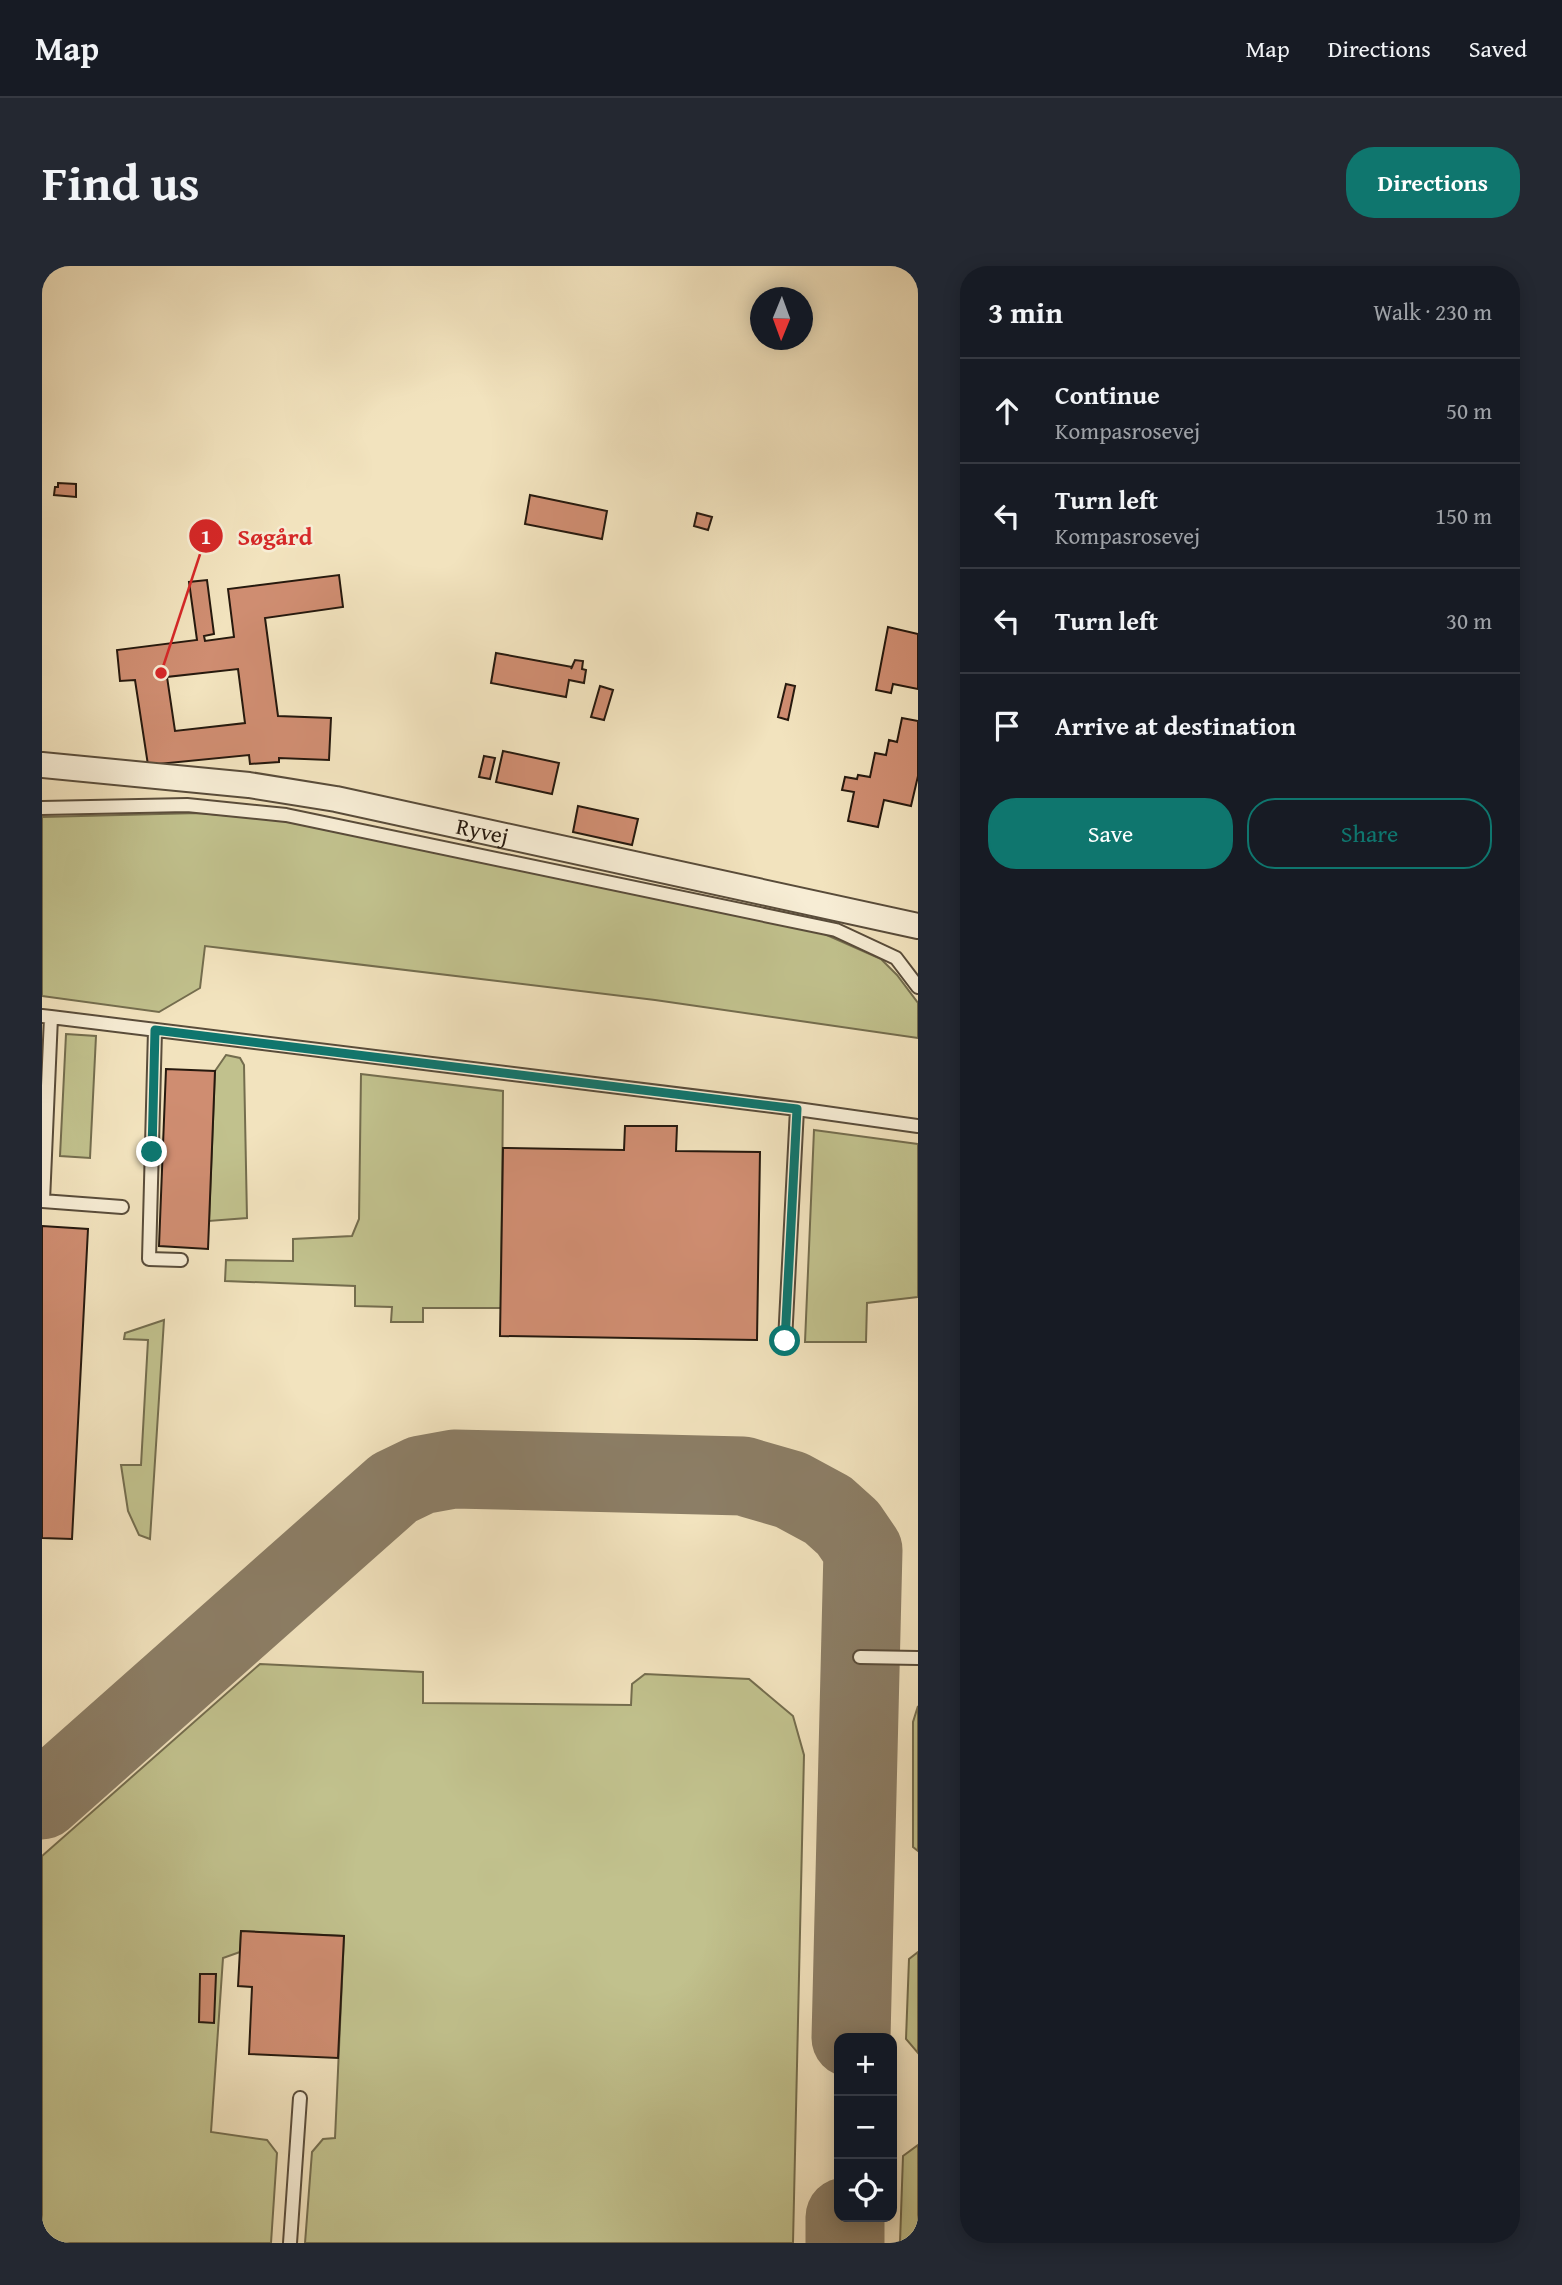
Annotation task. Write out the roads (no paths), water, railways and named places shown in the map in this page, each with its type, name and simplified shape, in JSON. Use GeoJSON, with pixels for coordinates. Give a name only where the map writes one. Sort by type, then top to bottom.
{"type":"FeatureCollection","features":[{"type":"Feature","properties":{"kind":"street","name":"Ryvej"},"geometry":{"type":"LineString","coordinates":[[42,765],[249,785],[336,799],[918,926]]}},
{"type":"Feature","properties":{"kind":"lane"},"geometry":{"type":"LineString","coordinates":[[42,808],[187,805],[286,815],[836,930],[896,958],[918,986]]}},
{"type":"Feature","properties":{"kind":"lane"},"geometry":{"type":"LineString","coordinates":[[122,1207],[42,1201],[47,1017],[918,1126]]}},
{"type":"Feature","properties":{"kind":"lane"},"geometry":{"type":"LineString","coordinates":[[155,1030],[149,1259],[181,1260]]}},
{"type":"Feature","properties":{"kind":"lane"},"geometry":{"type":"LineString","coordinates":[[785,1341],[797,1109]]}},
{"type":"Feature","properties":{"kind":"lane"},"geometry":{"type":"LineString","coordinates":[[860,1657],[918,1658]]}},
{"type":"Feature","properties":{"kind":"lane"},"geometry":{"type":"LineString","coordinates":[[290,2243],[300,2098]]}},
{"type":"Feature","properties":{"kind":"place","name":"Søgård"},"geometry":{"type":"Point","coordinates":[161,673]}}]}
